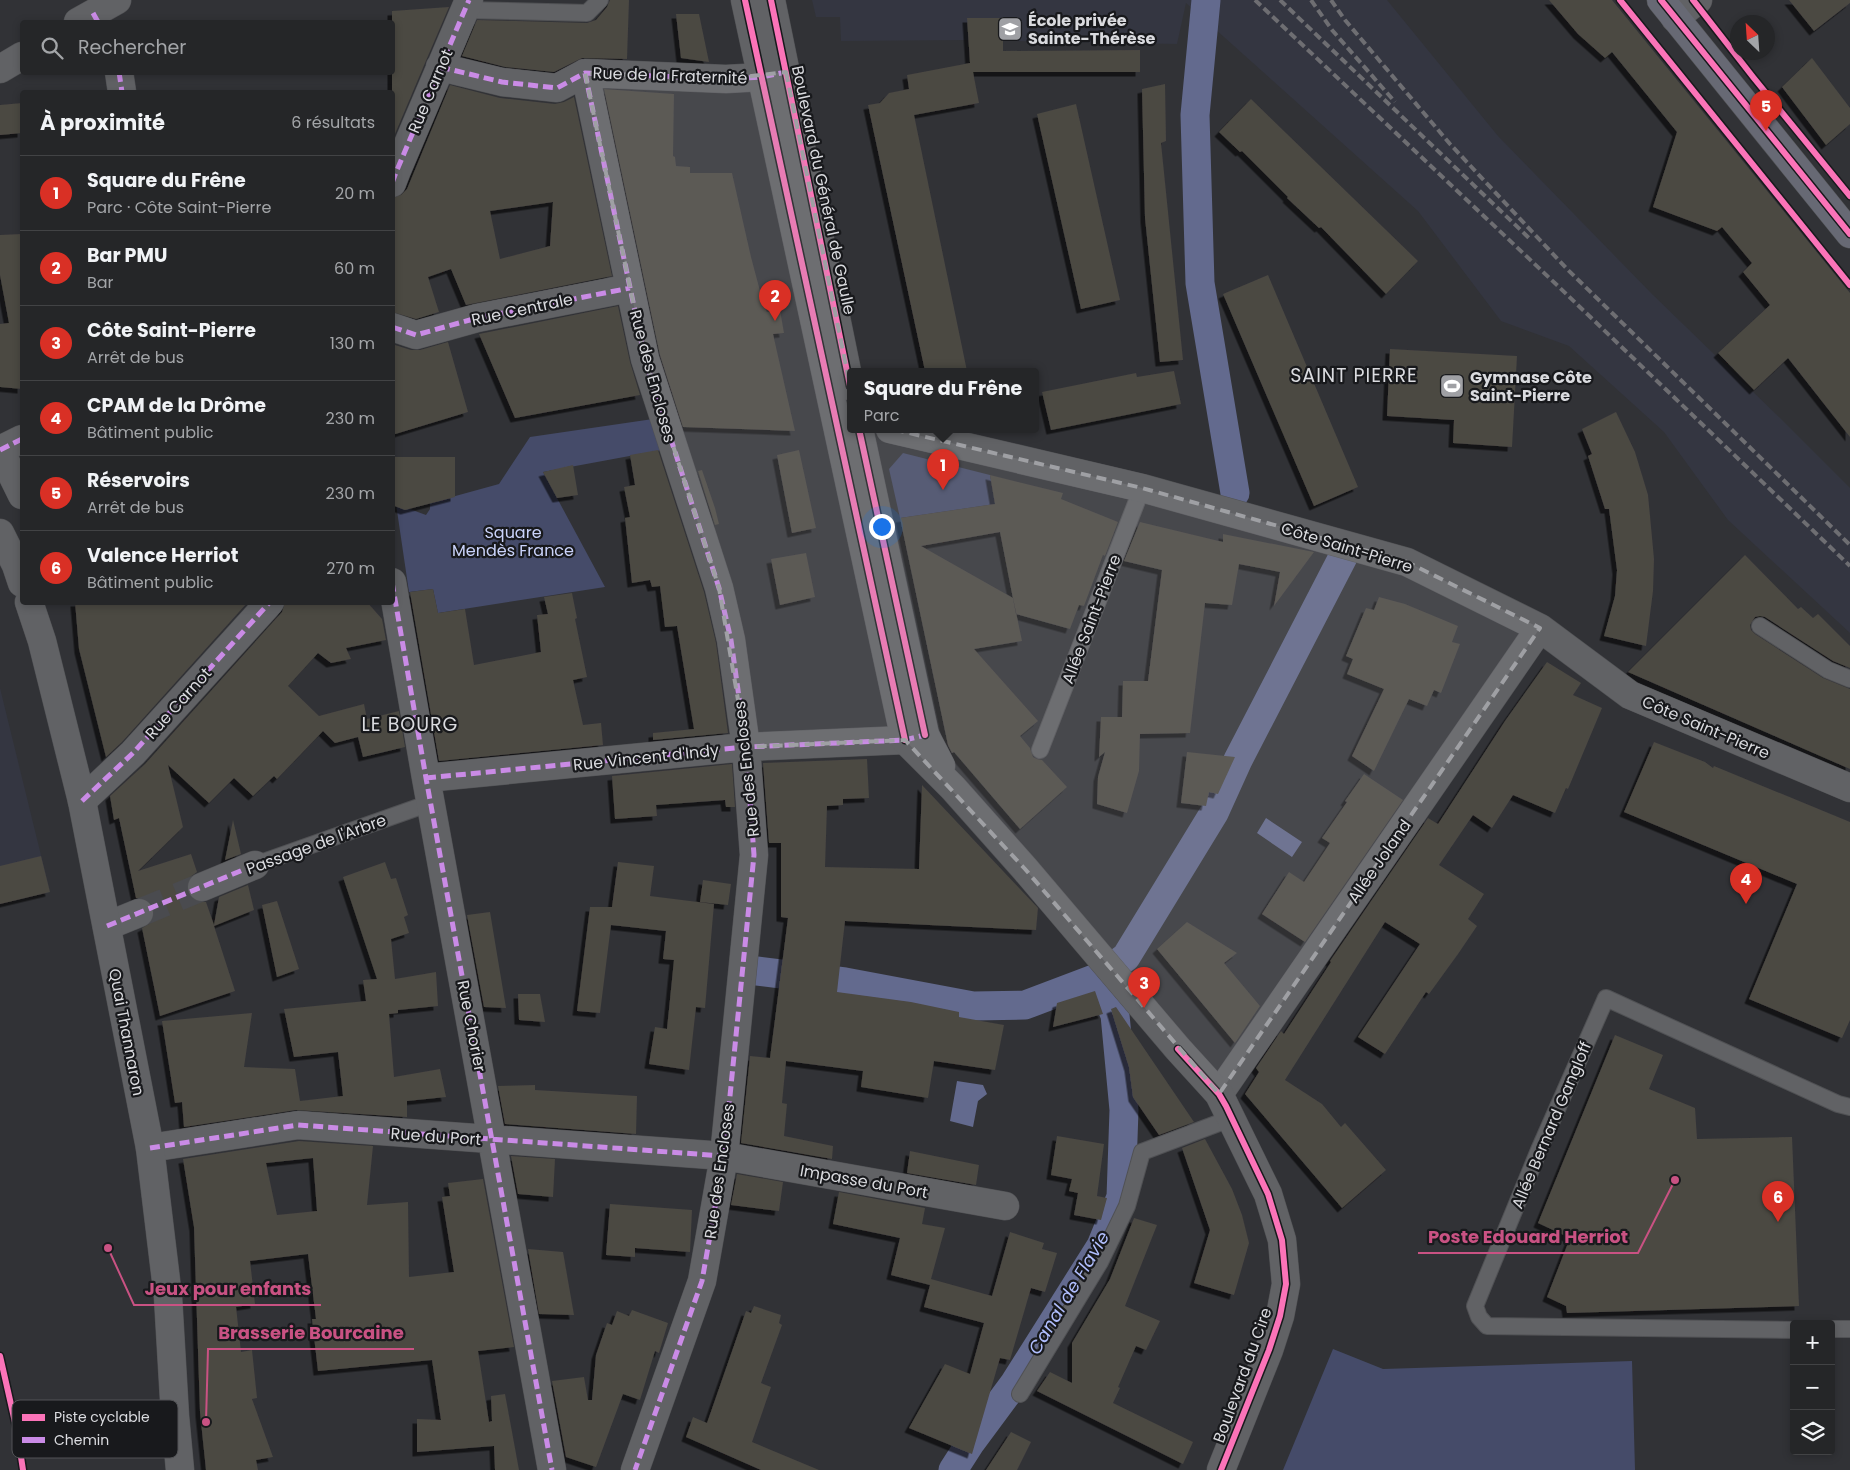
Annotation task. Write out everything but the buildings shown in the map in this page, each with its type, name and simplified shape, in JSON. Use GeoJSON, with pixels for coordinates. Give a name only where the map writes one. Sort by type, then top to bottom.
{"type":"FeatureCollection","features":[{"type":"Feature","properties":{"kind":"main road"},"geometry":{"type":"LineString","coordinates":[[1668,9],[1850,234]]}},
{"type":"Feature","properties":{"kind":"street"},"geometry":{"type":"LineString","coordinates":[[90,20],[116,0]]}},
{"type":"Feature","properties":{"kind":"street","name":"Boulevard du Général de Gaulle"},"geometry":{"type":"LineString","coordinates":[[745,0],[774,75],[847,374]]}},
{"type":"Feature","properties":{"kind":"street","name":"Boulevard du Général de Gaulle"},"geometry":{"type":"LineString","coordinates":[[771,0],[774,75],[847,407]]}},
{"type":"Feature","properties":{"kind":"street"},"geometry":{"type":"LineString","coordinates":[[1668,9],[1698,0]]}},
{"type":"Feature","properties":{"kind":"street","name":"Rue Carnot"},"geometry":{"type":"LineString","coordinates":[[395,173],[467,5]]}},
{"type":"Feature","properties":{"kind":"street"},"geometry":{"type":"LineString","coordinates":[[0,69],[20,57]]}},
{"type":"Feature","properties":{"kind":"street","name":"Rue de la Fraternité"},"geometry":{"type":"LineString","coordinates":[[440,66],[502,82],[557,88],[584,73],[726,78],[774,75]]}},
{"type":"Feature","properties":{"kind":"street","name":"Rue des Encloses"},"geometry":{"type":"LineString","coordinates":[[584,73],[645,359],[719,588],[731,640],[746,747],[754,855],[724,1156],[702,1281],[635,1470]]}},
{"type":"Feature","properties":{"kind":"street"},"geometry":{"type":"LineString","coordinates":[[119,75],[122,90]]}},
{"type":"Feature","properties":{"kind":"street","name":"Rue Centrale"},"geometry":{"type":"LineString","coordinates":[[404,331],[630,288]]}},
{"type":"Feature","properties":{"kind":"street","name":"Boulevard du Général de Gaulle"},"geometry":{"type":"LineString","coordinates":[[853,433],[915,737],[953,788],[1025,869],[1178,1049]]}},
{"type":"Feature","properties":{"kind":"street","name":"Côte Saint-Pierre"},"geometry":{"type":"LineString","coordinates":[[907,433],[1142,488],[1407,562],[1540,628],[1630,695],[1850,788]]}},
{"type":"Feature","properties":{"kind":"street"},"geometry":{"type":"LineString","coordinates":[[20,440],[0,450],[20,491]]}},
{"type":"Feature","properties":{"kind":"street"},"geometry":{"type":"LineString","coordinates":[[0,533],[20,567]]}},
{"type":"Feature","properties":{"kind":"street","name":"Rue Chorier"},"geometry":{"type":"LineString","coordinates":[[395,599],[552,1470]]}},
{"type":"Feature","properties":{"kind":"street","name":"Quai Thannaron"},"geometry":{"type":"LineString","coordinates":[[30,605],[42,641],[82,801],[150,1148],[168,1297],[174,1400]]}},
{"type":"Feature","properties":{"kind":"street","name":"Rue Carnot"},"geometry":{"type":"LineString","coordinates":[[82,801],[133,753],[266,605]]}},
{"type":"Feature","properties":{"kind":"street","name":"Allée Joland"},"geometry":{"type":"LineString","coordinates":[[1219,1094],[1540,628]]}},
{"type":"Feature","properties":{"kind":"street","name":"Rue Vincent d'Indy"},"geometry":{"type":"LineString","coordinates":[[428,790],[746,747],[915,737]]}},
{"type":"Feature","properties":{"kind":"street","name":"Passage de l'Arbre"},"geometry":{"type":"LineString","coordinates":[[202,887],[256,865]]}},
{"type":"Feature","properties":{"kind":"street"},"geometry":{"type":"LineString","coordinates":[[107,926],[139,913]]}},
{"type":"Feature","properties":{"kind":"street","name":"Boulevard du Cire"},"geometry":{"type":"LineString","coordinates":[[1178,1049],[1219,1094],[1268,1194],[1282,1240],[1286,1284],[1280,1316],[1269,1350],[1220,1470]]}},
{"type":"Feature","properties":{"kind":"street","name":"Rue du Port"},"geometry":{"type":"LineString","coordinates":[[150,1148],[298,1125],[724,1156]]}},
{"type":"Feature","properties":{"kind":"street","name":"Impasse du Port"},"geometry":{"type":"LineString","coordinates":[[724,1156],[1005,1206]]}},
{"type":"Feature","properties":{"kind":"street","name":"Quai Thannaron"},"geometry":{"type":"LineString","coordinates":[[178,1448],[180,1470]]}},
{"type":"Feature","properties":{"kind":"lane"},"geometry":{"type":"LineString","coordinates":[[467,5],[587,13],[600,0]]}},
{"type":"Feature","properties":{"kind":"lane","name":"Allée Saint-Pierre"},"geometry":{"type":"LineString","coordinates":[[1040,750],[1142,488]]}},
{"type":"Feature","properties":{"kind":"lane"},"geometry":{"type":"LineString","coordinates":[[1760,626],[1828,670],[1850,679]]}},
{"type":"Feature","properties":{"kind":"lane","name":"Passage de l'Arbre"},"geometry":{"type":"LineString","coordinates":[[256,865],[428,790]]}},
{"type":"Feature","properties":{"kind":"lane","name":"Allée Bernard Gangloff"},"geometry":{"type":"LineString","coordinates":[[1790,1330],[1486,1326],[1479,1317],[1475,1306],[1535,1159],[1606,998],[1838,1104],[1850,1107]]}},
{"type":"Feature","properties":{"kind":"lane"},"geometry":{"type":"LineString","coordinates":[[1020,1394],[1100,1262],[1127,1206],[1142,1152],[1232,1118]]}},
{"type":"Feature","properties":{"kind":"lane"},"geometry":{"type":"LineString","coordinates":[[1835,1329],[1850,1329]]}},
{"type":"Feature","properties":{"kind":"highlighted area"},"geometry":{"type":"Polygon","coordinates":[[[786,72],[859,429],[875,426],[892,429],[1142,488],[1407,562],[1540,628],[1219,1094],[1025,869],[905,740],[746,747],[719,588],[645,359],[585,73],[726,79],[786,72]]]}},
{"type":"Feature","properties":{"kind":"shaded area"},"geometry":{"type":"Polygon","coordinates":[[[812,0],[1387,0],[1498,136],[1652,294],[1850,488],[1850,633],[1728,520],[1664,432],[1569,346],[1501,321],[1418,211],[1186,3],[1177,44],[968,40],[841,41],[840,17],[816,17],[812,0]]]}},
{"type":"Feature","properties":{"kind":"shaded area"},"geometry":{"type":"Polygon","coordinates":[[[0,688],[50,892],[0,904],[0,688]]]}},
{"type":"Feature","properties":{"kind":"shaded area"},"geometry":{"type":"Polygon","coordinates":[[[1266,818],[1302,842],[1292,857],[1257,833],[1266,818]]]}},
{"type":"Feature","properties":{"kind":"shaded area"},"geometry":{"type":"Polygon","coordinates":[[[957,1081],[983,1085],[987,1094],[978,1101],[973,1127],[950,1121],[957,1081]]]}},
{"type":"Feature","properties":{"kind":"green space","name":"Square Mendès France"},"geometry":{"type":"Polygon","coordinates":[[[653,419],[662,450],[543,472],[605,587],[438,613],[433,589],[409,592],[396,504],[426,515],[430,509],[430,503],[499,484],[530,437],[653,419]]]}},
{"type":"Feature","properties":{"kind":"green space"},"geometry":{"type":"Polygon","coordinates":[[[903,453],[990,475],[995,504],[900,518],[889,469],[903,453]]]}},
{"type":"Feature","properties":{"kind":"green space"},"geometry":{"type":"Polygon","coordinates":[[[1333,1349],[1383,1369],[1632,1361],[1635,1470],[1283,1470],[1333,1349]]]}},
{"type":"Feature","properties":{"kind":"waterway"},"geometry":{"type":"LineString","coordinates":[[1206,0],[1195,115],[1200,283],[1235,493]]}},
{"type":"Feature","properties":{"kind":"waterway"},"geometry":{"type":"LineString","coordinates":[[749,970],[845,982],[973,1006],[1025,1005],[1099,977],[1126,957],[1214,813],[1238,760],[1344,555]]}},
{"type":"Feature","properties":{"kind":"waterway","name":"Canal de Flavie"},"geometry":{"type":"LineString","coordinates":[[953,1470],[971,1442],[1014,1384],[1101,1246],[1121,1197],[1124,1110],[1115,1015],[1099,977]]}},
{"type":"Feature","properties":{"kind":"tunnel"},"geometry":{"type":"LineString","coordinates":[[139,913],[202,887]]}},
{"type":"Feature","properties":{"kind":"railway"},"geometry":{"type":"LineString","coordinates":[[1255,0],[1559,287],[1850,566]]}},
{"type":"Feature","properties":{"kind":"railway"},"geometry":{"type":"LineString","coordinates":[[1280,0],[1529,238]]}},
{"type":"Feature","properties":{"kind":"railway"},"geometry":{"type":"LineString","coordinates":[[1311,0],[1332,30],[1395,102]]}},
{"type":"Feature","properties":{"kind":"railway"},"geometry":{"type":"LineString","coordinates":[[1331,0],[1345,20],[1450,144],[1567,269],[1850,545]]}},
{"type":"Feature","properties":{"kind":"marked path"},"geometry":{"type":"LineString","coordinates":[[395,175],[469,0]]}},
{"type":"Feature","properties":{"kind":"marked path"},"geometry":{"type":"LineString","coordinates":[[93,13],[97,20]]}},
{"type":"Feature","properties":{"kind":"marked path"},"geometry":{"type":"LineString","coordinates":[[440,67],[502,82],[557,88],[585,73],[726,79],[762,77],[786,72]]}},
{"type":"Feature","properties":{"kind":"marked path"},"geometry":{"type":"LineString","coordinates":[[585,73],[645,359],[719,588],[731,640],[746,747],[754,855],[724,1156],[702,1281],[635,1470]]}},
{"type":"Feature","properties":{"kind":"marked path"},"geometry":{"type":"LineString","coordinates":[[119,75],[122,90]]}},
{"type":"Feature","properties":{"kind":"marked path"},"geometry":{"type":"LineString","coordinates":[[395,328],[416,335],[477,318],[630,288]]}},
{"type":"Feature","properties":{"kind":"marked path"},"geometry":{"type":"LineString","coordinates":[[0,450],[20,440]]}},
{"type":"Feature","properties":{"kind":"marked path"},"geometry":{"type":"LineString","coordinates":[[395,599],[552,1470]]}},
{"type":"Feature","properties":{"kind":"marked path"},"geometry":{"type":"LineString","coordinates":[[82,801],[133,753],[267,605]]}},
{"type":"Feature","properties":{"kind":"marked path"},"geometry":{"type":"LineString","coordinates":[[426,778],[746,747],[905,740],[925,735]]}},
{"type":"Feature","properties":{"kind":"marked path"},"geometry":{"type":"LineString","coordinates":[[107,926],[255,865]]}},
{"type":"Feature","properties":{"kind":"marked path"},"geometry":{"type":"LineString","coordinates":[[150,1148],[298,1125],[724,1156]]}},
{"type":"Feature","properties":{"kind":"cycle path"},"geometry":{"type":"LineString","coordinates":[[745,0],[905,740]]}},
{"type":"Feature","properties":{"kind":"cycle path"},"geometry":{"type":"LineString","coordinates":[[771,0],[847,371]]}},
{"type":"Feature","properties":{"kind":"cycle path"},"geometry":{"type":"LineString","coordinates":[[1620,0],[1850,285]]}},
{"type":"Feature","properties":{"kind":"cycle path"},"geometry":{"type":"LineString","coordinates":[[1661,0],[1850,234]]}},
{"type":"Feature","properties":{"kind":"cycle path"},"geometry":{"type":"LineString","coordinates":[[1693,0],[1850,196]]}},
{"type":"Feature","properties":{"kind":"cycle path"},"geometry":{"type":"LineString","coordinates":[[860,433],[925,735]]}},
{"type":"Feature","properties":{"kind":"cycle path"},"geometry":{"type":"LineString","coordinates":[[1178,1049],[1219,1094],[1226,1106],[1268,1194],[1282,1240],[1286,1284],[1280,1316],[1269,1350],[1221,1470]]}},
{"type":"Feature","properties":{"kind":"cycle path"},"geometry":{"type":"LineString","coordinates":[[0,1356],[12,1409]]}},
{"type":"Feature","properties":{"kind":"cycle path"},"geometry":{"type":"LineString","coordinates":[[21,1458],[23,1470]]}},
{"type":"Feature","properties":{"kind":"place","name":"École privée Sainte-Thérèse"},"geometry":{"type":"Point","coordinates":[1010,29]}},
{"type":"Feature","properties":{"kind":"place","name":"Réservoirs"},"geometry":{"type":"Point","coordinates":[1766,131]}},
{"type":"Feature","properties":{"kind":"place","name":"Bar PMU"},"geometry":{"type":"Point","coordinates":[775,321]}},
{"type":"Feature","properties":{"kind":"place","name":"Gymnase Côte Saint-Pierre"},"geometry":{"type":"Point","coordinates":[1452,386]}},
{"type":"Feature","properties":{"kind":"place","name":"Square du Frêne"},"geometry":{"type":"Point","coordinates":[943,490]}},
{"type":"Feature","properties":{"kind":"place","name":"CPAM de la Drôme"},"geometry":{"type":"Point","coordinates":[1746,904]}},
{"type":"Feature","properties":{"kind":"place","name":"Côte Saint-Pierre"},"geometry":{"type":"Point","coordinates":[1144,1008]}},
{"type":"Feature","properties":{"kind":"place","name":"Poste Edouard Herriot"},"geometry":{"type":"Point","coordinates":[1675,1180]}},
{"type":"Feature","properties":{"kind":"place","name":"Valence Herriot"},"geometry":{"type":"Point","coordinates":[1778,1222]}},
{"type":"Feature","properties":{"kind":"place","name":"Jeux pour enfants"},"geometry":{"type":"Point","coordinates":[108,1248]}},
{"type":"Feature","properties":{"kind":"place","name":"Brasserie Bourcaine"},"geometry":{"type":"Point","coordinates":[206,1422]}},
{"type":"Feature","properties":{"kind":"district","name":"SAINT PIERRE"},"geometry":{"type":"Point","coordinates":[1354,375]}},
{"type":"Feature","properties":{"kind":"district","name":"LE BOURG"},"geometry":{"type":"Point","coordinates":[410,724]}}]}
